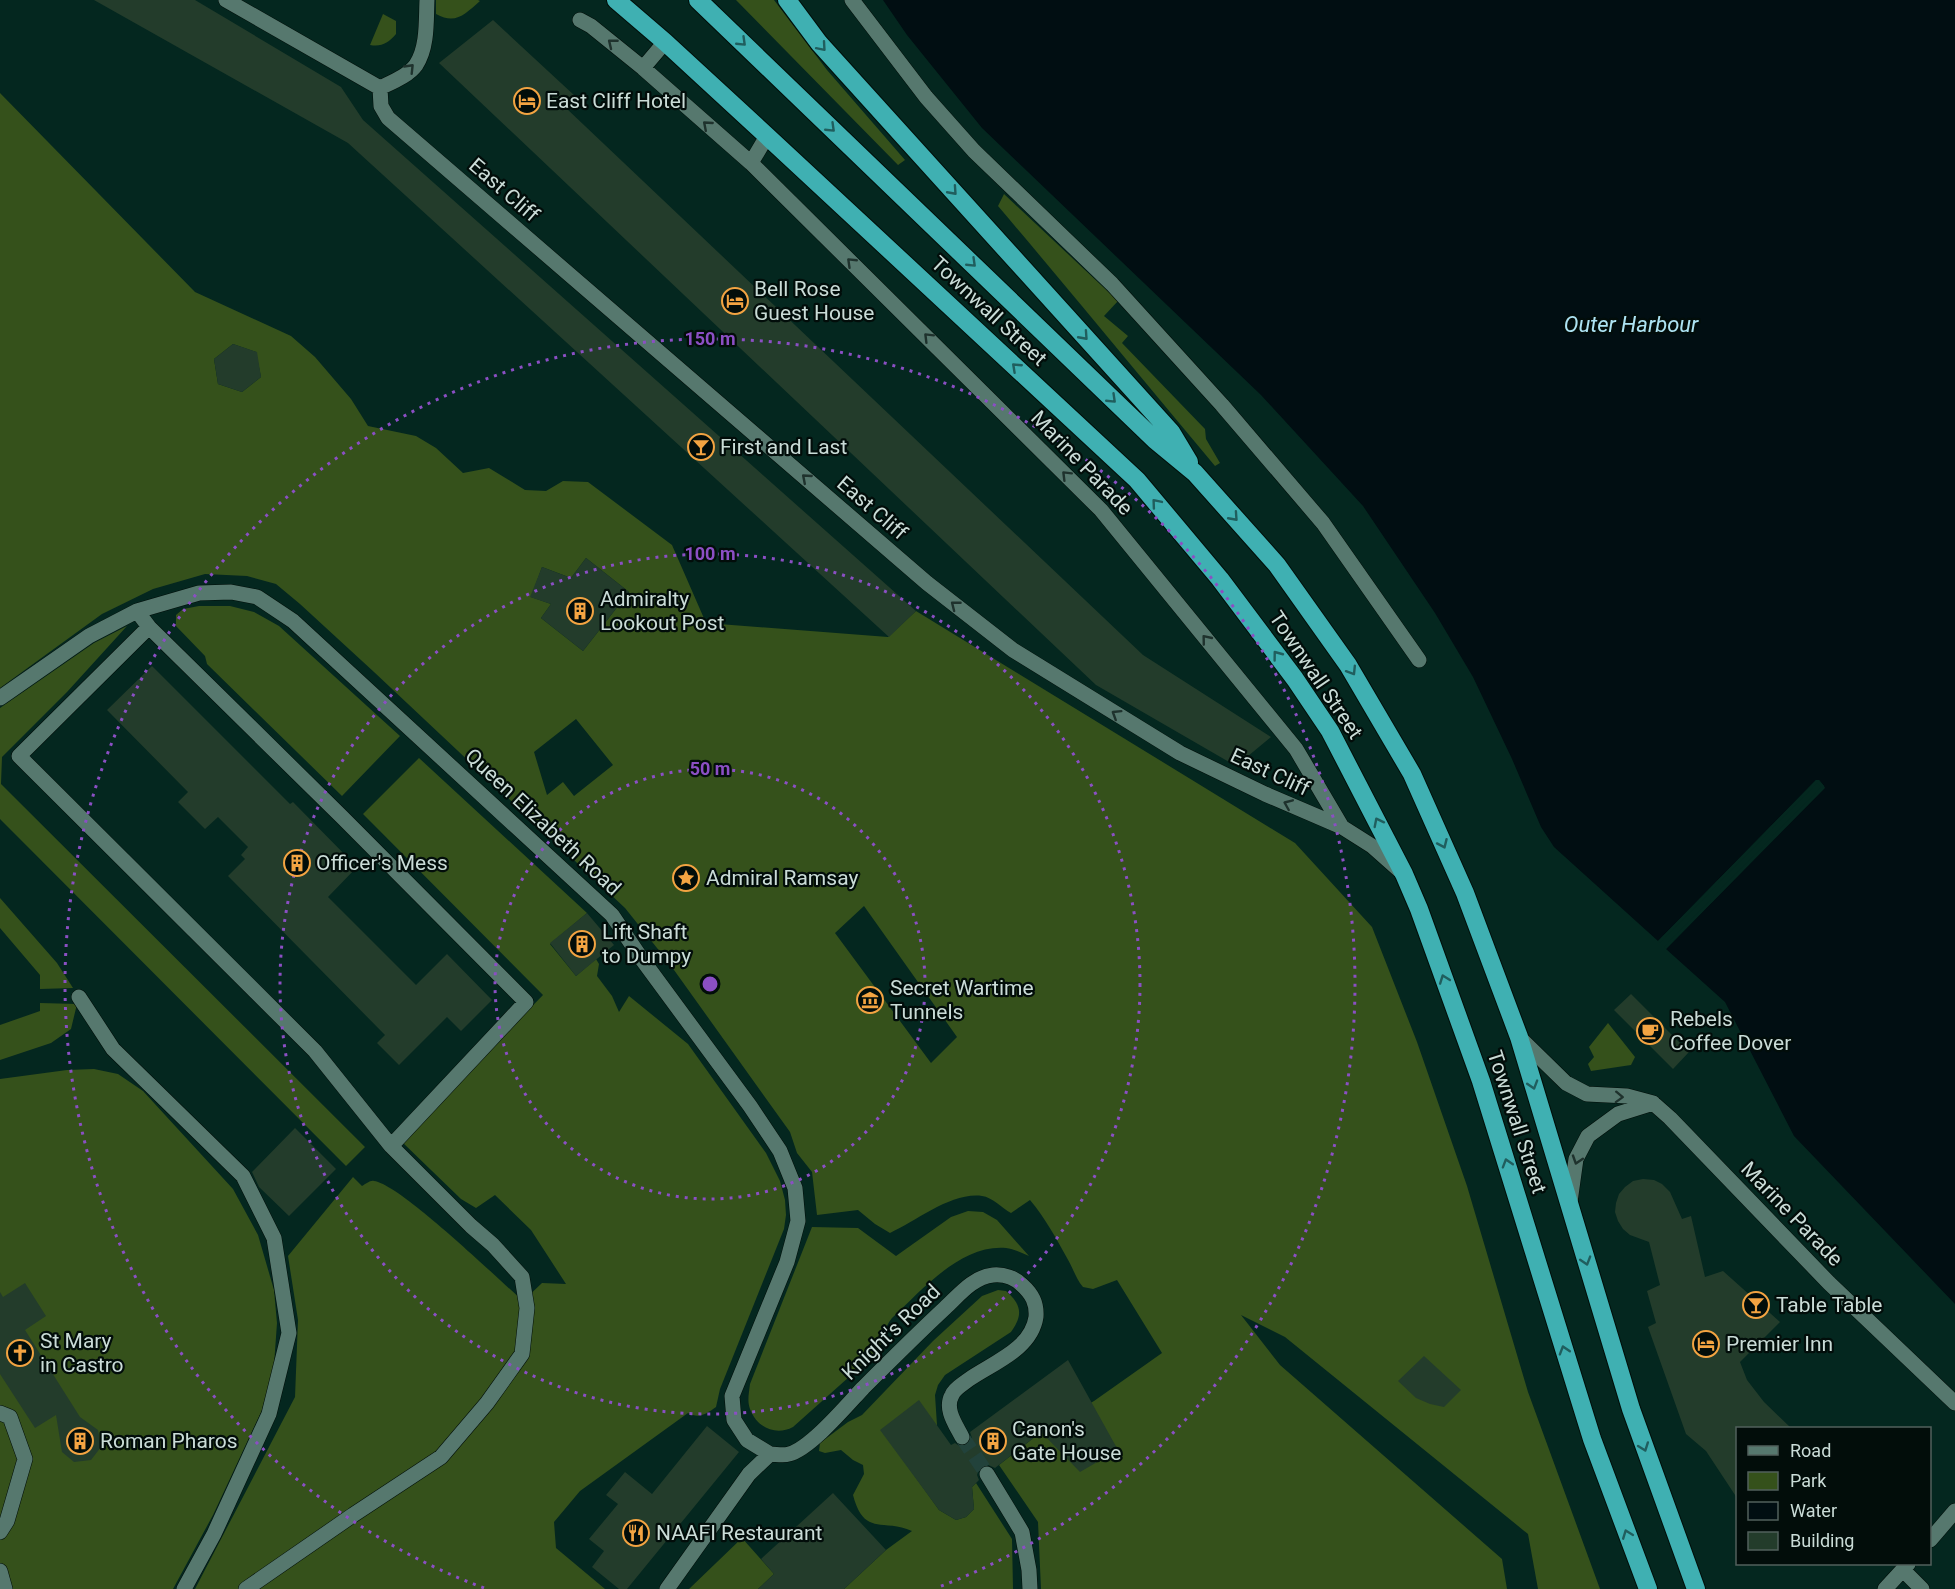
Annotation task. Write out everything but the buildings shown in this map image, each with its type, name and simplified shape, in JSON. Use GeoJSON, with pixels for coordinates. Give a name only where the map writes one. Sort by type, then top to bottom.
{"type":"FeatureCollection","features":[{"type":"Feature","properties":{"kind":"highway","name":"Townwall Street"},"geometry":{"type":"LineString","coordinates":[[616,0],[665,42],[1137,480],[1220,579],[1295,679],[1339,747],[1404,874],[1419,909],[1481,1081],[1592,1439],[1648,1589]]}},
{"type":"Feature","properties":{"kind":"highway"},"geometry":{"type":"LineString","coordinates":[[787,0],[819,43],[1171,432],[1195,473]]}},
{"type":"Feature","properties":{"kind":"highway","name":"Townwall Street"},"geometry":{"type":"LineString","coordinates":[[699,1],[1155,440],[1195,473],[1277,565],[1329,635],[1360,683],[1412,774],[1465,893],[1519,1037],[1630,1409],[1696,1589]]}},
{"type":"Feature","properties":{"kind":"street"},"geometry":{"type":"LineString","coordinates":[[226,0],[380,88],[399,79],[415,66],[425,36],[428,0]]}},
{"type":"Feature","properties":{"kind":"street"},"geometry":{"type":"LineString","coordinates":[[852,0],[926,97],[974,151],[1112,284],[1222,405],[1323,523],[1419,660]]}},
{"type":"Feature","properties":{"kind":"street","name":"Marine Parade"},"geometry":{"type":"LineString","coordinates":[[580,20],[591,26],[643,68],[751,163],[1101,510],[1296,749],[1342,827]]}},
{"type":"Feature","properties":{"kind":"street"},"geometry":{"type":"LineString","coordinates":[[643,68],[665,42]]}},
{"type":"Feature","properties":{"kind":"street","name":"East Cliff"},"geometry":{"type":"LineString","coordinates":[[380,88],[381,106],[388,118],[927,583],[1013,650],[1180,753],[1265,794],[1342,827],[1372,846],[1404,874]]}},
{"type":"Feature","properties":{"kind":"street"},"geometry":{"type":"LineString","coordinates":[[751,163],[767,136]]}},
{"type":"Feature","properties":{"kind":"street","name":"Queen Elizabeth Road"},"geometry":{"type":"LineString","coordinates":[[0,698],[89,636],[136,611],[199,592],[231,592],[257,597],[293,621],[612,915],[750,1106],[780,1151],[795,1188],[798,1221],[787,1262],[732,1396],[734,1420],[747,1440],[770,1454]]}},
{"type":"Feature","properties":{"kind":"street"},"geometry":{"type":"LineString","coordinates":[[136,611],[149,627],[526,1002],[391,1146]]}},
{"type":"Feature","properties":{"kind":"street"},"geometry":{"type":"LineString","coordinates":[[149,627],[19,756],[315,1051],[391,1146],[522,1276],[527,1308],[522,1354],[487,1403],[441,1457],[352,1515],[246,1589]]}},
{"type":"Feature","properties":{"kind":"street"},"geometry":{"type":"LineString","coordinates":[[79,997],[113,1048],[243,1176],[274,1238],[289,1333],[269,1414],[214,1534],[184,1589]]}},
{"type":"Feature","properties":{"kind":"street","name":"Marine Parade"},"geometry":{"type":"LineString","coordinates":[[1519,1037],[1566,1083],[1587,1094],[1627,1096],[1653,1103],[1829,1283],[1955,1403]]}},
{"type":"Feature","properties":{"kind":"street"},"geometry":{"type":"LineString","coordinates":[[1569,1205],[1575,1159],[1588,1136],[1618,1114],[1653,1103]]}},
{"type":"Feature","properties":{"kind":"street","name":"Knight's Road"},"geometry":{"type":"LineString","coordinates":[[770,1454],[789,1454],[810,1442],[913,1338],[972,1284],[990,1275],[1008,1277],[1017,1280],[1033,1297],[1036,1314],[1034,1323],[1028,1337],[1017,1349],[985,1368],[956,1389],[951,1396],[948,1404],[949,1410],[962,1437]]}},
{"type":"Feature","properties":{"kind":"street"},"geometry":{"type":"LineString","coordinates":[[0,1413],[10,1417],[25,1459],[7,1521],[0,1532]]}},
{"type":"Feature","properties":{"kind":"street"},"geometry":{"type":"LineString","coordinates":[[667,1589],[749,1473],[770,1454]]}},
{"type":"Feature","properties":{"kind":"street"},"geometry":{"type":"LineString","coordinates":[[987,1474],[1022,1532],[1030,1589]]}},
{"type":"Feature","properties":{"kind":"street"},"geometry":{"type":"LineString","coordinates":[[1931,1538],[1955,1511]]}},
{"type":"Feature","properties":{"kind":"street"},"geometry":{"type":"LineString","coordinates":[[1885,1589],[1905,1567],[1922,1589]]}},
{"type":"Feature","properties":{"kind":"street"},"geometry":{"type":"LineString","coordinates":[[0,1571],[5,1589]]}},
{"type":"Feature","properties":{"kind":"green space"},"geometry":{"type":"Polygon","coordinates":[[[436,0],[480,1],[460,16],[449,18],[436,14],[436,0]]]}},
{"type":"Feature","properties":{"kind":"green space"},"geometry":{"type":"Polygon","coordinates":[[[736,0],[774,0],[827,70],[905,160],[898,165],[736,0]]]}},
{"type":"Feature","properties":{"kind":"green space"},"geometry":{"type":"Polygon","coordinates":[[[383,14],[396,21],[396,34],[384,44],[370,45],[383,14]]]}},
{"type":"Feature","properties":{"kind":"green space"},"geometry":{"type":"Polygon","coordinates":[[[0,93],[195,292],[291,336],[315,357],[351,399],[368,426],[416,436],[436,448],[463,473],[489,468],[525,490],[546,491],[563,481],[588,482],[672,545],[706,623],[888,637],[916,611],[1295,843],[1372,927],[1417,1042],[1467,1186],[1528,1392],[1600,1589],[1538,1589],[1528,1534],[1285,1337],[1241,1315],[1280,1365],[1502,1559],[1507,1589],[1041,1589],[1038,1522],[999,1465],[1041,1432],[1094,1401],[1162,1353],[1117,1280],[1093,1289],[1083,1287],[1050,1228],[1030,1200],[1011,1213],[986,1197],[958,1198],[934,1208],[890,1233],[858,1210],[817,1215],[812,1172],[797,1153],[790,1132],[669,963],[625,908],[374,672],[276,584],[247,576],[205,574],[153,589],[102,614],[0,688],[0,93]],[[233,344],[214,359],[218,384],[242,392],[261,377],[256,352],[233,344]],[[586,558],[571,578],[542,567],[531,597],[551,604],[541,618],[583,651],[629,592],[586,558]],[[576,719],[534,752],[547,795],[563,782],[574,796],[613,765],[576,719]],[[864,906],[835,933],[931,1063],[957,1037],[864,906]]]}},
{"type":"Feature","properties":{"kind":"green space"},"geometry":{"type":"Polygon","coordinates":[[[1004,194],[1118,301],[1104,316],[1128,336],[1122,343],[1205,429],[1206,439],[1220,463],[1215,466],[998,206],[1004,194]]]}},
{"type":"Feature","properties":{"kind":"green space"},"geometry":{"type":"Polygon","coordinates":[[[199,606],[230,606],[254,612],[279,626],[400,736],[342,796],[207,664],[205,656],[176,626],[176,615],[183,609],[199,606]]]}},
{"type":"Feature","properties":{"kind":"green space"},"geometry":{"type":"Polygon","coordinates":[[[127,626],[67,692],[2,757],[1,784],[365,1147],[346,1166],[0,819],[0,708],[94,643],[127,626]]]}},
{"type":"Feature","properties":{"kind":"green space"},"geometry":{"type":"Polygon","coordinates":[[[419,758],[587,913],[550,944],[576,976],[596,959],[599,964],[597,976],[612,996],[619,1012],[629,996],[688,1044],[766,1153],[780,1181],[785,1200],[784,1229],[720,1389],[716,1407],[702,1415],[696,1416],[688,1413],[580,1491],[554,1522],[556,1548],[605,1589],[195,1589],[295,1397],[298,1320],[288,1256],[353,1177],[362,1186],[374,1181],[387,1186],[405,1198],[449,1234],[523,1301],[542,1283],[566,1284],[531,1230],[495,1195],[476,1208],[461,1199],[401,1141],[543,995],[363,814],[419,758]]]}},
{"type":"Feature","properties":{"kind":"green space"},"geometry":{"type":"Polygon","coordinates":[[[0,898],[57,963],[73,988],[40,989],[40,975],[0,928],[0,898]]]}},
{"type":"Feature","properties":{"kind":"green space"},"geometry":{"type":"Polygon","coordinates":[[[40,1003],[77,1004],[71,1029],[51,1043],[0,1060],[0,1025],[40,1011],[40,1003]]]}},
{"type":"Feature","properties":{"kind":"green space"},"geometry":{"type":"Polygon","coordinates":[[[1608,1023],[1635,1057],[1631,1065],[1591,1071],[1588,1064],[1594,1057],[1589,1047],[1608,1023]]]}},
{"type":"Feature","properties":{"kind":"green space"},"geometry":{"type":"Polygon","coordinates":[[[94,1069],[118,1074],[143,1091],[233,1189],[258,1235],[274,1290],[277,1323],[274,1365],[262,1410],[213,1515],[173,1589],[0,1589],[0,1079],[67,1070],[94,1069]]]}},
{"type":"Feature","properties":{"kind":"green space"},"geometry":{"type":"Polygon","coordinates":[[[968,1211],[983,1212],[997,1220],[1029,1256],[1006,1248],[989,1249],[973,1253],[958,1261],[929,1282],[892,1318],[877,1352],[793,1427],[787,1430],[774,1430],[757,1421],[749,1406],[750,1384],[812,1227],[858,1228],[896,1256],[951,1217],[968,1211]]]}},
{"type":"Feature","properties":{"kind":"green space"},"geometry":{"type":"Polygon","coordinates":[[[998,1290],[1006,1291],[1018,1306],[1019,1315],[1015,1326],[1011,1332],[945,1375],[935,1395],[937,1425],[909,1468],[939,1510],[956,1520],[966,1517],[974,1509],[972,1487],[976,1483],[1012,1539],[1013,1589],[844,1589],[886,1550],[912,1531],[902,1527],[876,1524],[863,1517],[853,1495],[864,1474],[863,1465],[841,1450],[825,1453],[819,1451],[820,1443],[848,1422],[862,1415],[933,1341],[982,1296],[998,1290]]]}},
{"type":"Feature","properties":{"kind":"green space"},"geometry":{"type":"Polygon","coordinates":[[[742,1538],[774,1574],[758,1589],[689,1589],[742,1538]]]}},
{"type":"Feature","properties":{"kind":"water","name":"Outer Harbour"},"geometry":{"type":"Polygon","coordinates":[[[883,0],[1955,0],[1955,1304],[1794,1136],[1725,1002],[1666,949],[1824,786],[1816,780],[1658,941],[1554,847],[1541,827],[1473,677],[1435,613],[1363,506],[1261,395],[982,128],[907,35],[883,0]]]}},
{"type":"Feature","properties":{"kind":"pier"},"geometry":{"type":"Polygon","coordinates":[[[1816,780],[1819,780],[1825,788],[1666,949],[1664,947],[1821,787],[1817,783],[1660,943],[1658,941],[1816,780]]]}},
{"type":"Feature","properties":{"kind":"tunnel"},"geometry":{"type":"LineString","coordinates":[[962,1437],[987,1474]]}},
{"type":"Feature","properties":{"kind":"place","name":"East Cliff Hotel"},"geometry":{"type":"Point","coordinates":[527,101]}},
{"type":"Feature","properties":{"kind":"place","name":"Bell Rose Guest House"},"geometry":{"type":"Point","coordinates":[735,301]}},
{"type":"Feature","properties":{"kind":"place","name":"First and Last"},"geometry":{"type":"Point","coordinates":[701,447]}},
{"type":"Feature","properties":{"kind":"place","name":"Admiralty Lookout Post"},"geometry":{"type":"Point","coordinates":[580,611]}},
{"type":"Feature","properties":{"kind":"place","name":"Officer's Mess"},"geometry":{"type":"Point","coordinates":[297,863]}},
{"type":"Feature","properties":{"kind":"place","name":"Admiral Ramsay"},"geometry":{"type":"Point","coordinates":[686,878]}},
{"type":"Feature","properties":{"kind":"place","name":"Lift Shaft to Dumpy"},"geometry":{"type":"Point","coordinates":[582,944]}},
{"type":"Feature","properties":{"kind":"place","name":"Secret Wartime Tunnels"},"geometry":{"type":"Point","coordinates":[870,1000]}},
{"type":"Feature","properties":{"kind":"place","name":"Rebels Coffee Dover"},"geometry":{"type":"Point","coordinates":[1650,1031]}},
{"type":"Feature","properties":{"kind":"place","name":"Table Table"},"geometry":{"type":"Point","coordinates":[1756,1305]}},
{"type":"Feature","properties":{"kind":"place","name":"Premier Inn"},"geometry":{"type":"Point","coordinates":[1706,1344]}},
{"type":"Feature","properties":{"kind":"place","name":"St Mary in Castro"},"geometry":{"type":"Point","coordinates":[20,1353]}},
{"type":"Feature","properties":{"kind":"place","name":"Roman Pharos"},"geometry":{"type":"Point","coordinates":[80,1441]}},
{"type":"Feature","properties":{"kind":"place","name":"Canon's Gate House"},"geometry":{"type":"Point","coordinates":[993,1441]}},
{"type":"Feature","properties":{"kind":"place","name":"NAAFI Restaurant"},"geometry":{"type":"Point","coordinates":[636,1533]}}]}
